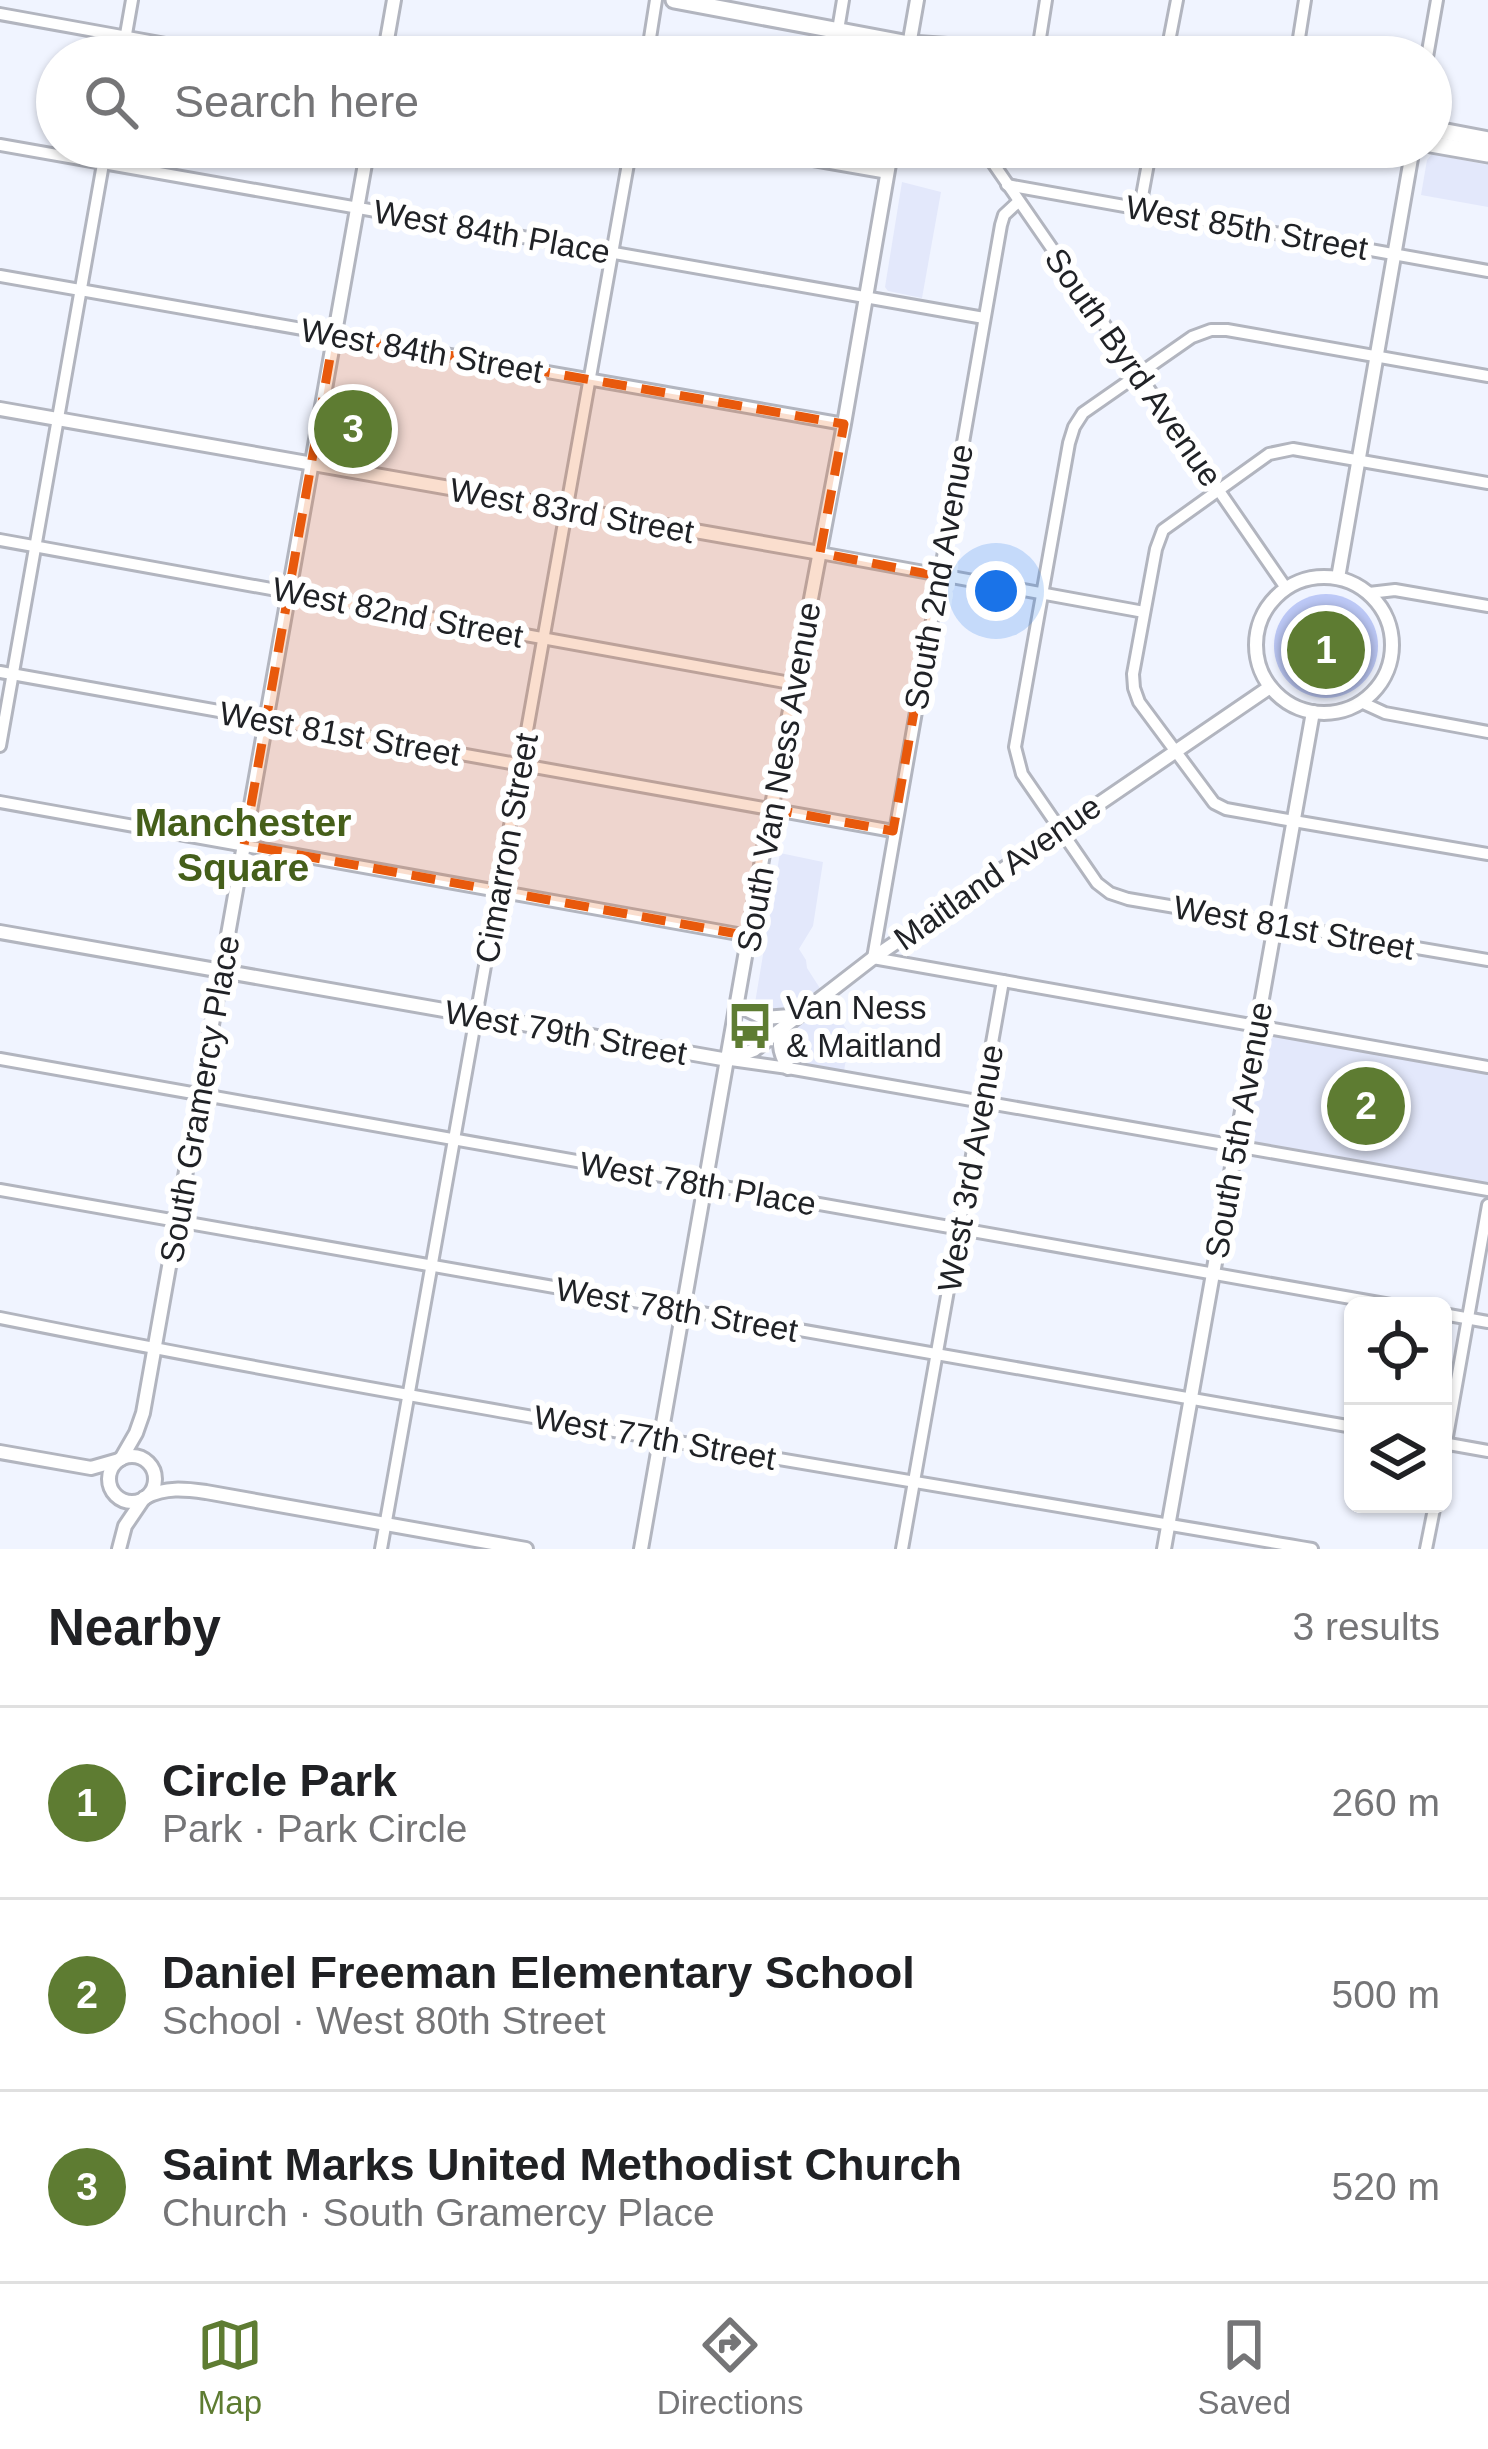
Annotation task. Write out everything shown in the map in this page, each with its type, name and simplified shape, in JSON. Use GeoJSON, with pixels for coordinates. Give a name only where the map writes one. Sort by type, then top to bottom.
{"type":"FeatureCollection","features":[{"type":"Feature","properties":{"kind":"main road"},"geometry":{"type":"LineString","coordinates":[[674,0],[720,4],[858,36]]}},
{"type":"Feature","properties":{"kind":"main road"},"geometry":{"type":"LineString","coordinates":[[1452,133],[1488,140]]}},
{"type":"Feature","properties":{"kind":"main road"},"geometry":{"type":"LineString","coordinates":[[1452,148],[1488,154]]}},
{"type":"Feature","properties":{"kind":"street"},"geometry":{"type":"LineString","coordinates":[[0,14],[126,36],[132,0]]}},
{"type":"Feature","properties":{"kind":"street"},"geometry":{"type":"LineString","coordinates":[[388,36],[394,0]]}},
{"type":"Feature","properties":{"kind":"street"},"geometry":{"type":"LineString","coordinates":[[650,36],[656,0]]}},
{"type":"Feature","properties":{"kind":"street"},"geometry":{"type":"LineString","coordinates":[[838,30],[843,0]]}},
{"type":"Feature","properties":{"kind":"street"},"geometry":{"type":"LineString","coordinates":[[911,36],[917,0]]}},
{"type":"Feature","properties":{"kind":"street"},"geometry":{"type":"LineString","coordinates":[[1040,36],[1046,0]]}},
{"type":"Feature","properties":{"kind":"street"},"geometry":{"type":"LineString","coordinates":[[1170,36],[1177,0]]}},
{"type":"Feature","properties":{"kind":"street"},"geometry":{"type":"LineString","coordinates":[[1299,36],[1305,0]]}},
{"type":"Feature","properties":{"kind":"street"},"geometry":{"type":"LineString","coordinates":[[1431,36],[1437,0]]}},
{"type":"Feature","properties":{"kind":"street","name":"West 84th Place"},"geometry":{"type":"LineString","coordinates":[[0,145],[36,152]]}},
{"type":"Feature","properties":{"kind":"street"},"geometry":{"type":"LineString","coordinates":[[0,746],[6,673],[35,546],[102,168]]}},
{"type":"Feature","properties":{"kind":"street","name":"West 84th Place"},"geometry":{"type":"LineString","coordinates":[[127,168],[983,318]]}},
{"type":"Feature","properties":{"kind":"street","name":"South Gramercy Place"},"geometry":{"type":"LineString","coordinates":[[121,1459],[143,1413],[364,168]]}},
{"type":"Feature","properties":{"kind":"street","name":"Cimarron Street"},"geometry":{"type":"LineString","coordinates":[[381,1549],[627,168]]}},
{"type":"Feature","properties":{"kind":"street"},"geometry":{"type":"LineString","coordinates":[[859,168],[888,173]]}},
{"type":"Feature","properties":{"kind":"street","name":"South Van Ness Avenue"},"geometry":{"type":"LineString","coordinates":[[640,1549],[889,168]]}},
{"type":"Feature","properties":{"kind":"street","name":"South Byrd Avenue"},"geometry":{"type":"LineString","coordinates":[[996,168],[1286,588]]}},
{"type":"Feature","properties":{"kind":"street"},"geometry":{"type":"LineString","coordinates":[[1140,207],[1147,168]]}},
{"type":"Feature","properties":{"kind":"street"},"geometry":{"type":"LineString","coordinates":[[1338,578],[1409,168]]}},
{"type":"Feature","properties":{"kind":"street","name":"West 85th Street"},"geometry":{"type":"LineString","coordinates":[[1007,185],[1488,271]]}},
{"type":"Feature","properties":{"kind":"street","name":"South 2nd Avenue"},"geometry":{"type":"LineString","coordinates":[[872,958],[1000,225],[1018,202]]}},
{"type":"Feature","properties":{"kind":"street","name":"West 84th Street"},"geometry":{"type":"LineString","coordinates":[[0,276],[844,424]]}},
{"type":"Feature","properties":{"kind":"street"},"geometry":{"type":"LineString","coordinates":[[1137,373],[1192,337],[1227,330],[1488,376]]}},
{"type":"Feature","properties":{"kind":"street","name":"West 81st Street"},"geometry":{"type":"LineString","coordinates":[[1137,373],[1083,413],[1074,427],[1016,738],[1022,773],[1096,883],[1110,893],[1488,960]]}},
{"type":"Feature","properties":{"kind":"street","name":"West 83rd Street"},"geometry":{"type":"LineString","coordinates":[[0,409],[1144,612]]}},
{"type":"Feature","properties":{"kind":"street"},"geometry":{"type":"LineString","coordinates":[[1488,483],[1282,449],[1269,454],[1163,530],[1133,674],[1139,702],[1214,803],[1294,822],[1488,854]]}},
{"type":"Feature","properties":{"kind":"street","name":"West 82nd Street"},"geometry":{"type":"LineString","coordinates":[[0,540],[796,685]]}},
{"type":"Feature","properties":{"kind":"street"},"geometry":{"type":"LineString","coordinates":[[1318,576],[1338,578],[1369,593],[1388,619],[1392,650],[1383,680],[1361,702],[1346,709],[1313,712],[1289,703],[1270,687],[1258,662],[1256,634],[1266,608],[1286,588],[1318,576]]}},
{"type":"Feature","properties":{"kind":"street"},"geometry":{"type":"LineString","coordinates":[[1369,593],[1395,590],[1488,606]]}},
{"type":"Feature","properties":{"kind":"street","name":"West 81st Street"},"geometry":{"type":"LineString","coordinates":[[6,673],[893,831]]}},
{"type":"Feature","properties":{"kind":"street","name":"Maitland Avenue"},"geometry":{"type":"LineString","coordinates":[[728,1060],[754,1049],[872,958],[1270,687]]}},
{"type":"Feature","properties":{"kind":"street"},"geometry":{"type":"LineString","coordinates":[[1361,702],[1385,713],[1488,732]]}},
{"type":"Feature","properties":{"kind":"street","name":"South 5th Avenue"},"geometry":{"type":"LineString","coordinates":[[1164,1549],[1313,712]]}},
{"type":"Feature","properties":{"kind":"street"},"geometry":{"type":"LineString","coordinates":[[0,802],[749,936]]}},
{"type":"Feature","properties":{"kind":"street","name":"West 79th Street"},"geometry":{"type":"LineString","coordinates":[[0,932],[1488,1190]]}},
{"type":"Feature","properties":{"kind":"street"},"geometry":{"type":"LineString","coordinates":[[872,958],[1488,1067]]}},
{"type":"Feature","properties":{"kind":"street","name":"West 3rd Avenue"},"geometry":{"type":"LineString","coordinates":[[902,1549],[1003,982]]}},
{"type":"Feature","properties":{"kind":"street"},"geometry":{"type":"LineString","coordinates":[[737,1005],[764,1018],[793,1018]]}},
{"type":"Feature","properties":{"kind":"street"},"geometry":{"type":"LineString","coordinates":[[788,1068],[779,1043],[781,1032],[793,1018]]}},
{"type":"Feature","properties":{"kind":"street","name":"West 78th Place"},"geometry":{"type":"LineString","coordinates":[[0,1059],[1346,1297]]}},
{"type":"Feature","properties":{"kind":"street","name":"West 78th Street"},"geometry":{"type":"LineString","coordinates":[[0,1190],[1344,1425]]}},
{"type":"Feature","properties":{"kind":"street"},"geometry":{"type":"LineString","coordinates":[[1451,1405],[1488,1205]]}},
{"type":"Feature","properties":{"kind":"street"},"geometry":{"type":"LineString","coordinates":[[1452,1316],[1488,1322]]}},
{"type":"Feature","properties":{"kind":"street","name":"West 77th Street"},"geometry":{"type":"LineString","coordinates":[[0,1318],[408,1394],[1312,1549]]}},
{"type":"Feature","properties":{"kind":"street","name":"South Gramercy Place"},"geometry":{"type":"LineString","coordinates":[[143,1413],[152,1466]]}},
{"type":"Feature","properties":{"kind":"street"},"geometry":{"type":"LineString","coordinates":[[1452,1444],[1488,1451]]}},
{"type":"Feature","properties":{"kind":"street"},"geometry":{"type":"LineString","coordinates":[[0,1452],[92,1468],[137,1456],[182,1484],[206,1492]]}},
{"type":"Feature","properties":{"kind":"street"},"geometry":{"type":"LineString","coordinates":[[120,1547],[122,1519],[110,1472],[121,1459]]}},
{"type":"Feature","properties":{"kind":"street"},"geometry":{"type":"LineString","coordinates":[[68,1464],[130,1501],[159,1490],[206,1492],[526,1549]]}},
{"type":"Feature","properties":{"kind":"street"},"geometry":{"type":"LineString","coordinates":[[120,1547],[125,1526],[154,1483],[152,1466]]}},
{"type":"Feature","properties":{"kind":"street"},"geometry":{"type":"LineString","coordinates":[[1426,1549],[1433,1513]]}},
{"type":"Feature","properties":{"kind":"highlighted area"},"geometry":{"type":"Polygon","coordinates":[[[334,335],[844,424],[820,553],[938,576],[893,831],[772,809],[749,936],[244,845],[334,335]]]}},
{"type":"Feature","properties":{"kind":"shaded area"},"geometry":{"type":"Polygon","coordinates":[[[1452,158],[1488,165],[1488,207],[1421,195],[1426,168],[1452,168],[1452,158]]]}},
{"type":"Feature","properties":{"kind":"shaded area"},"geometry":{"type":"Polygon","coordinates":[[[902,182],[941,192],[922,298],[885,287],[902,182]]]}},
{"type":"Feature","properties":{"kind":"shaded area"},"geometry":{"type":"Polygon","coordinates":[[[1326,594],[1346,598],[1369,617],[1378,646],[1374,666],[1355,689],[1326,698],[1306,694],[1283,675],[1274,646],[1278,626],[1297,603],[1326,594]]]}},
{"type":"Feature","properties":{"kind":"shaded area"},"geometry":{"type":"Polygon","coordinates":[[[780,853],[823,862],[813,926],[799,949],[850,1035],[844,1071],[788,1060],[755,1003],[780,853]]]}},
{"type":"Feature","properties":{"kind":"shaded area"},"geometry":{"type":"Polygon","coordinates":[[[1256,1027],[1488,1067],[1488,1190],[1237,1144],[1256,1027]]]}},
{"type":"Feature","properties":{"kind":"place","name":"Saint Marks United Methodist Church"},"geometry":{"type":"Point","coordinates":[353,429]}},
{"type":"Feature","properties":{"kind":"place","name":"Circle Park"},"geometry":{"type":"Point","coordinates":[1326,650]}},
{"type":"Feature","properties":{"kind":"place","name":"Van Ness & Maitland"},"geometry":{"type":"Point","coordinates":[750,1026]}},
{"type":"Feature","properties":{"kind":"place","name":"Daniel Freeman Elementary School"},"geometry":{"type":"Point","coordinates":[1366,1106]}},
{"type":"Feature","properties":{"kind":"district","name":"Manchester Square"},"geometry":{"type":"Point","coordinates":[243,844]}}]}
